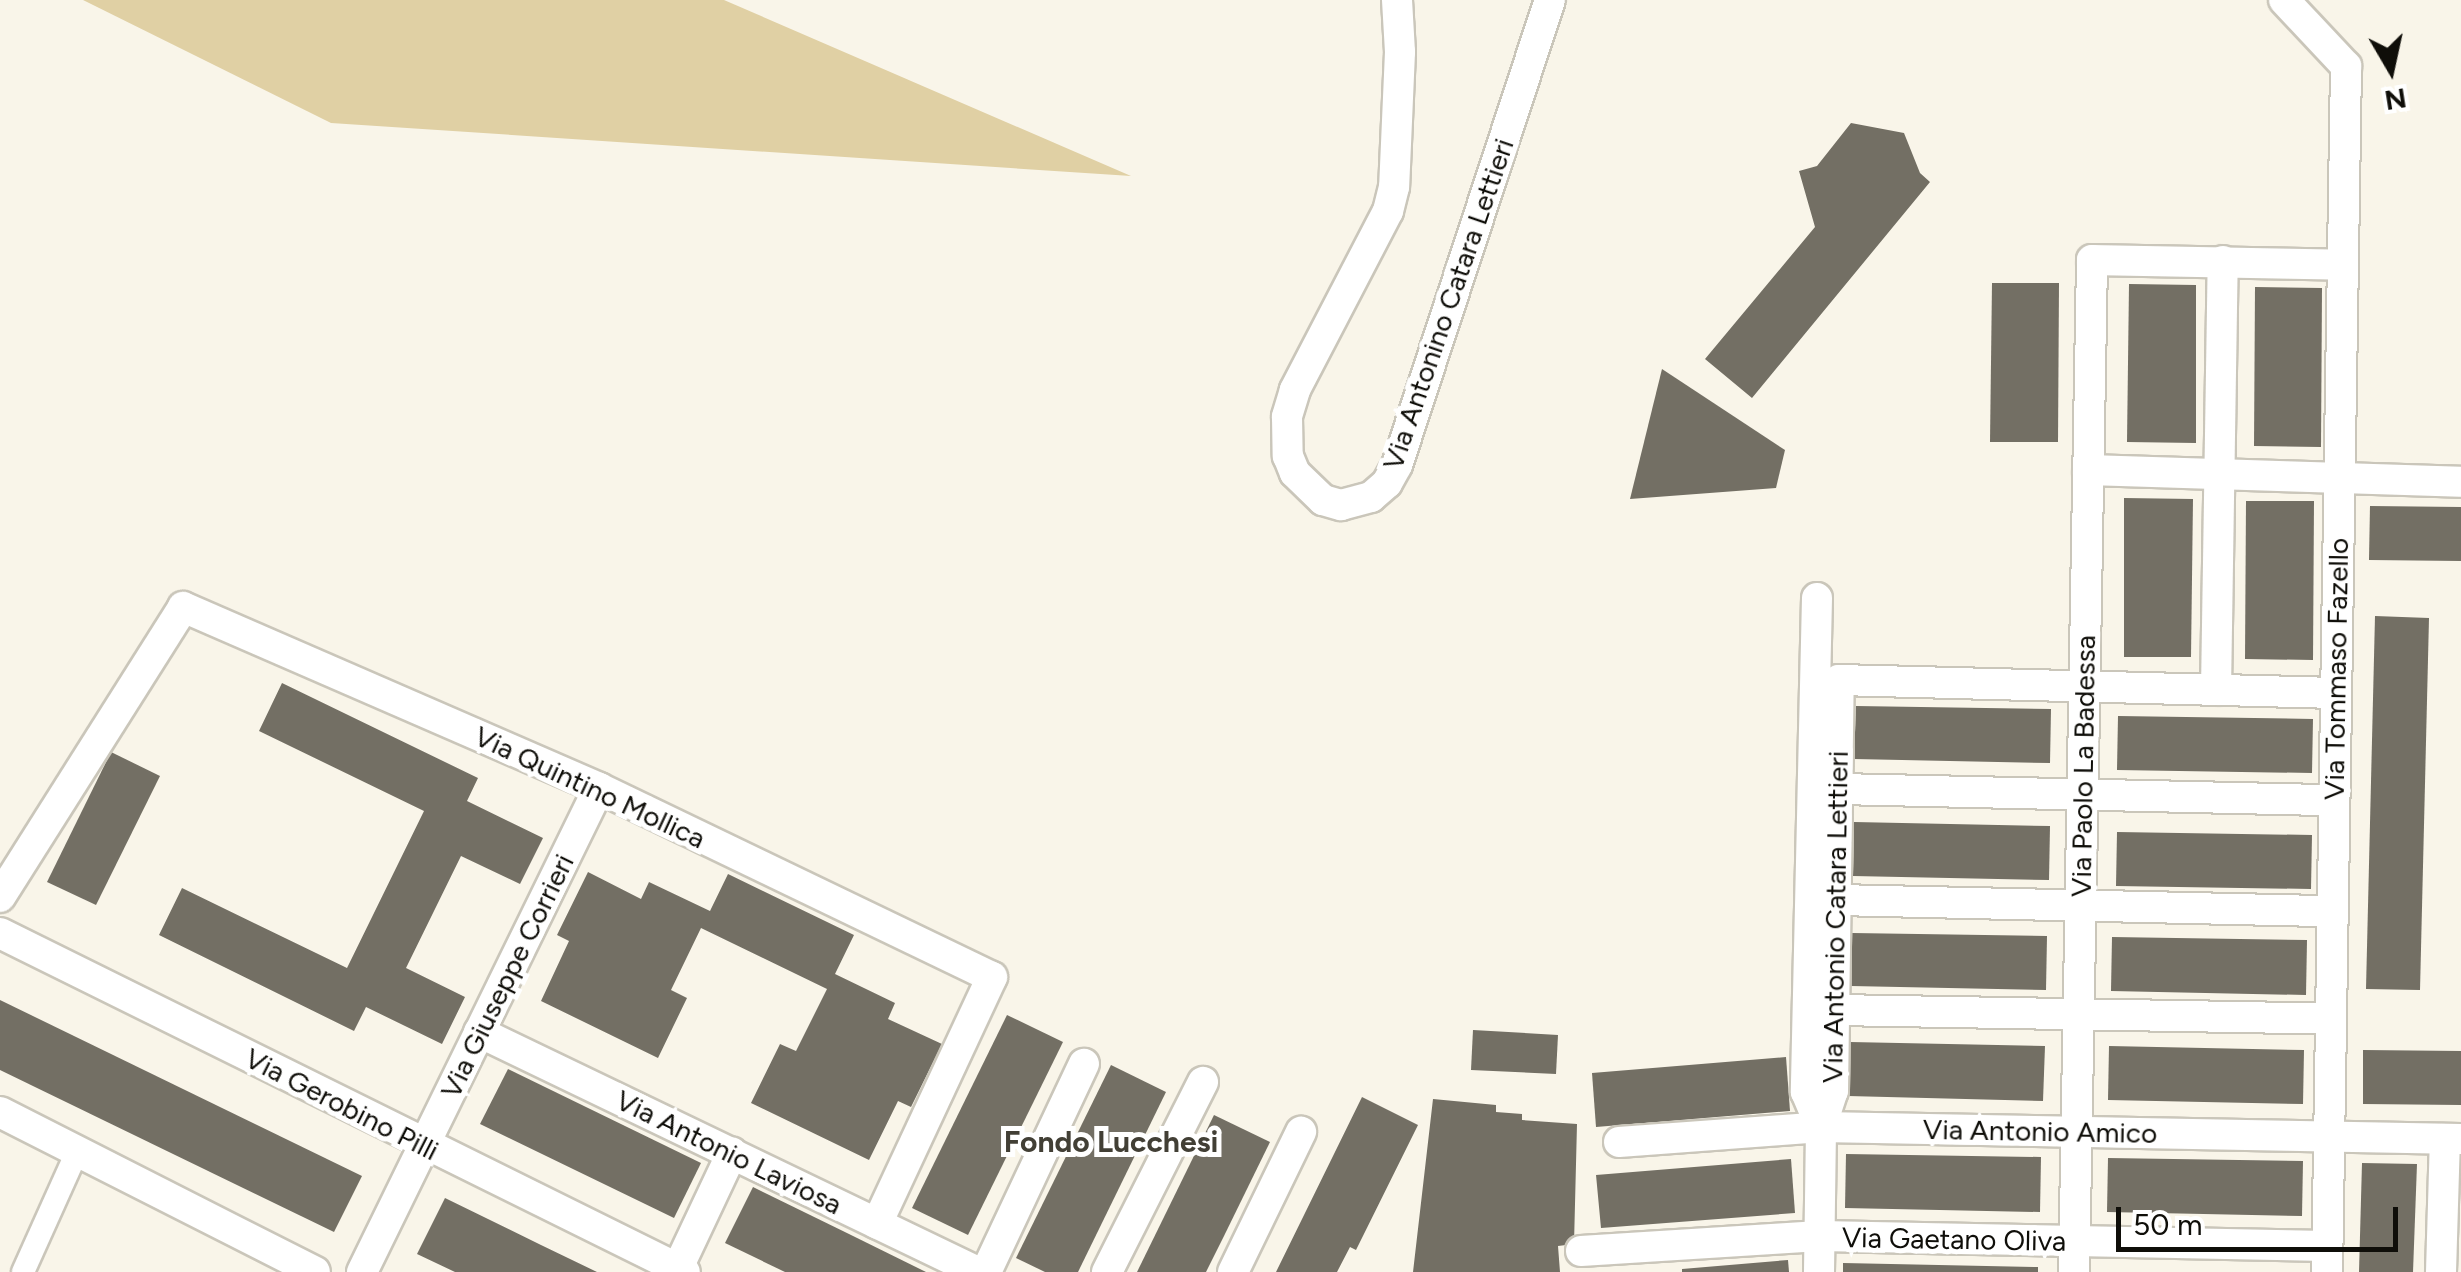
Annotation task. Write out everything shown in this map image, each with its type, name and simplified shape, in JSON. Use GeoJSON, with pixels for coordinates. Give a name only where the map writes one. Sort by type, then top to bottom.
{"type":"FeatureCollection","features":[{"type":"Feature","properties":{"kind":"street","name":"Via Antonino Catara Lettieri"},"geometry":{"type":"LineString","coordinates":[[1397,0],[1400,71],[1394,187],[1388,210],[1295,390],[1285,434],[1295,473],[1324,500],[1341,505],[1371,497],[1387,483],[1396,465],[1550,0]]}},
{"type":"Feature","properties":{"kind":"street","name":"Via Tommaso Fazello"},"geometry":{"type":"LineString","coordinates":[[2284,0],[2346,66],[2327,1259]]}},
{"type":"Feature","properties":{"kind":"street","name":"Via Paolo La Badessa"},"geometry":{"type":"LineString","coordinates":[[2074,1257],[2092,260],[2223,261]]}},
{"type":"Feature","properties":{"kind":"street"},"geometry":{"type":"LineString","coordinates":[[2216,690],[2223,261],[2343,264]]}},
{"type":"Feature","properties":{"kind":"street"},"geometry":{"type":"LineString","coordinates":[[2088,470],[2461,482]]}},
{"type":"Feature","properties":{"kind":"street"},"geometry":{"type":"LineString","coordinates":[[1817,598],[1806,1092],[1822,1128]]}},
{"type":"Feature","properties":{"kind":"street","name":"Via Quintino Mollica"},"geometry":{"type":"LineString","coordinates":[[0,897],[183,607],[599,788],[992,977],[877,1224]]}},
{"type":"Feature","properties":{"kind":"street","name":"Via Antonio Catara Lettieri"},"geometry":{"type":"LineString","coordinates":[[1819,1272],[1822,1128],[1833,1090],[1839,680],[2084,686]]}},
{"type":"Feature","properties":{"kind":"street"},"geometry":{"type":"LineString","coordinates":[[2084,686],[2336,693]]}},
{"type":"Feature","properties":{"kind":"street","name":"Via Giuseppe Corrieri"},"geometry":{"type":"LineString","coordinates":[[362,1272],[599,788]]}},
{"type":"Feature","properties":{"kind":"street"},"geometry":{"type":"LineString","coordinates":[[1838,789],[2334,800]]}},
{"type":"Feature","properties":{"kind":"street"},"geometry":{"type":"LineString","coordinates":[[1836,900],[2332,910]]}},
{"type":"Feature","properties":{"kind":"street","name":"Via Gerobino Pilli"},"geometry":{"type":"LineString","coordinates":[[0,933],[680,1271]]}},
{"type":"Feature","properties":{"kind":"street"},"geometry":{"type":"LineString","coordinates":[[1834,1010],[2331,1019]]}},
{"type":"Feature","properties":{"kind":"street","name":"Via Antonio Laviosa"},"geometry":{"type":"LineString","coordinates":[[479,1032],[978,1272]]}},
{"type":"Feature","properties":{"kind":"street"},"geometry":{"type":"LineString","coordinates":[[986,1272],[1084,1064]]}},
{"type":"Feature","properties":{"kind":"street"},"geometry":{"type":"LineString","coordinates":[[1107,1272],[1203,1082]]}},
{"type":"Feature","properties":{"kind":"street"},"geometry":{"type":"LineString","coordinates":[[0,1112],[308,1270]]}},
{"type":"Feature","properties":{"kind":"street","name":"Via Antonio Amico"},"geometry":{"type":"LineString","coordinates":[[1619,1142],[1822,1128],[2453,1139]]}},
{"type":"Feature","properties":{"kind":"street"},"geometry":{"type":"LineString","coordinates":[[1233,1272],[1300,1132]]}},
{"type":"Feature","properties":{"kind":"street"},"geometry":{"type":"LineString","coordinates":[[2441,1272],[2453,1139]]}},
{"type":"Feature","properties":{"kind":"street"},"geometry":{"type":"LineString","coordinates":[[680,1271],[732,1153]]}},
{"type":"Feature","properties":{"kind":"street"},"geometry":{"type":"LineString","coordinates":[[23,1272],[76,1154]]}},
{"type":"Feature","properties":{"kind":"street","name":"Via Gaetano Oliva"},"geometry":{"type":"LineString","coordinates":[[1581,1251],[1820,1236],[2074,1257],[2327,1259]]}},
{"type":"Feature","properties":{"kind":"shaded area"},"geometry":{"type":"Polygon","coordinates":[[[83,0],[724,0],[1131,176],[331,123],[83,0]]]}},
{"type":"Feature","properties":{"kind":"building"},"geometry":{"type":"Polygon","coordinates":[[[1851,123],[1904,133],[1920,173],[1930,182],[1752,398],[1705,359],[1815,227],[1799,171],[1817,166],[1851,123]]]}},
{"type":"Feature","properties":{"kind":"building"},"geometry":{"type":"Polygon","coordinates":[[[1992,283],[2059,283],[2058,442],[1990,442],[1992,283]]]}},
{"type":"Feature","properties":{"kind":"building"},"geometry":{"type":"Polygon","coordinates":[[[2129,284],[2196,285],[2196,443],[2127,442],[2129,284]]]}},
{"type":"Feature","properties":{"kind":"building"},"geometry":{"type":"Polygon","coordinates":[[[2255,287],[2322,288],[2321,447],[2254,446],[2255,287]]]}},
{"type":"Feature","properties":{"kind":"building"},"geometry":{"type":"Polygon","coordinates":[[[1662,369],[1785,450],[1776,488],[1630,499],[1662,369]]]}},
{"type":"Feature","properties":{"kind":"building"},"geometry":{"type":"Polygon","coordinates":[[[2124,498],[2193,499],[2191,657],[2124,657],[2124,498]]]}},
{"type":"Feature","properties":{"kind":"building"},"geometry":{"type":"Polygon","coordinates":[[[2246,501],[2314,501],[2313,660],[2245,659],[2246,501]]]}},
{"type":"Feature","properties":{"kind":"building"},"geometry":{"type":"Polygon","coordinates":[[[2370,506],[2461,507],[2461,561],[2369,560],[2370,506]]]}},
{"type":"Feature","properties":{"kind":"building"},"geometry":{"type":"Polygon","coordinates":[[[2375,616],[2429,618],[2420,990],[2366,989],[2375,616]]]}},
{"type":"Feature","properties":{"kind":"building"},"geometry":{"type":"Polygon","coordinates":[[[282,683],[478,778],[467,801],[543,838],[520,884],[461,856],[406,968],[465,997],[442,1044],[366,1007],[354,1031],[159,935],[182,888],[347,968],[424,811],[259,731],[282,683]]]}},
{"type":"Feature","properties":{"kind":"building"},"geometry":{"type":"Polygon","coordinates":[[[1856,706],[2051,709],[2050,763],[1854,759],[1856,706]]]}},
{"type":"Feature","properties":{"kind":"building"},"geometry":{"type":"Polygon","coordinates":[[[2118,716],[2313,719],[2312,773],[2117,770],[2118,716]]]}},
{"type":"Feature","properties":{"kind":"building"},"geometry":{"type":"Polygon","coordinates":[[[111,752],[160,776],[96,905],[47,882],[111,752]]]}},
{"type":"Feature","properties":{"kind":"building"},"geometry":{"type":"Polygon","coordinates":[[[1854,822],[2050,826],[2049,880],[1853,876],[1854,822]]]}},
{"type":"Feature","properties":{"kind":"building"},"geometry":{"type":"Polygon","coordinates":[[[2117,832],[2312,835],[2311,889],[2116,886],[2117,832]]]}},
{"type":"Feature","properties":{"kind":"building"},"geometry":{"type":"Polygon","coordinates":[[[588,872],[641,899],[649,882],[710,911],[728,874],[854,935],[835,974],[895,1003],[888,1019],[942,1044],[911,1107],[898,1101],[869,1160],[751,1103],[780,1044],[796,1051],[827,989],[701,928],[671,990],[687,998],[658,1058],[541,1001],[569,941],[557,935],[588,872]]]}},
{"type":"Feature","properties":{"kind":"building"},"geometry":{"type":"Polygon","coordinates":[[[1852,933],[2047,936],[2046,990],[1851,986],[1852,933]]]}},
{"type":"Feature","properties":{"kind":"building"},"geometry":{"type":"Polygon","coordinates":[[[2112,937],[2307,940],[2306,995],[2111,991],[2112,937]]]}},
{"type":"Feature","properties":{"kind":"building"},"geometry":{"type":"Polygon","coordinates":[[[0,1000],[362,1176],[334,1232],[0,1070],[0,1000]]]}},
{"type":"Feature","properties":{"kind":"building"},"geometry":{"type":"Polygon","coordinates":[[[1007,1015],[1063,1042],[968,1235],[912,1208],[1007,1015]]]}},
{"type":"Feature","properties":{"kind":"building"},"geometry":{"type":"Polygon","coordinates":[[[1473,1030],[1558,1035],[1556,1074],[1471,1070],[1473,1030]]]}},
{"type":"Feature","properties":{"kind":"building"},"geometry":{"type":"Polygon","coordinates":[[[1850,1042],[2045,1046],[2043,1101],[1848,1096],[1850,1042]]]}},
{"type":"Feature","properties":{"kind":"building"},"geometry":{"type":"Polygon","coordinates":[[[2109,1046],[2304,1050],[2303,1104],[2108,1100],[2109,1046]]]}},
{"type":"Feature","properties":{"kind":"building"},"geometry":{"type":"Polygon","coordinates":[[[2363,1050],[2461,1051],[2461,1105],[2363,1104],[2363,1050]]]}},
{"type":"Feature","properties":{"kind":"building"},"geometry":{"type":"Polygon","coordinates":[[[1786,1057],[1790,1111],[1596,1127],[1592,1073],[1786,1057]]]}},
{"type":"Feature","properties":{"kind":"building"},"geometry":{"type":"Polygon","coordinates":[[[1111,1065],[1166,1092],[1078,1272],[1045,1272],[1016,1258],[1111,1065]]]}},
{"type":"Feature","properties":{"kind":"building"},"geometry":{"type":"Polygon","coordinates":[[[508,1069],[701,1163],[674,1218],[480,1124],[508,1069]]]}},
{"type":"Feature","properties":{"kind":"building"},"geometry":{"type":"Polygon","coordinates":[[[1362,1097],[1418,1125],[1356,1250],[1350,1247],[1337,1272],[1276,1272],[1362,1097]]]}},
{"type":"Feature","properties":{"kind":"building"},"geometry":{"type":"Polygon","coordinates":[[[1433,1099],[1496,1105],[1496,1112],[1522,1114],[1522,1120],[1577,1124],[1574,1244],[1558,1246],[1560,1272],[1413,1272],[1433,1099]]]}},
{"type":"Feature","properties":{"kind":"building"},"geometry":{"type":"Polygon","coordinates":[[[1214,1115],[1270,1142],[1223,1238],[1206,1272],[1137,1272],[1214,1115]]]}},
{"type":"Feature","properties":{"kind":"building"},"geometry":{"type":"Polygon","coordinates":[[[1846,1154],[2041,1157],[2040,1212],[1845,1208],[1846,1154]]]}},
{"type":"Feature","properties":{"kind":"building"},"geometry":{"type":"Polygon","coordinates":[[[2108,1158],[2303,1161],[2302,1216],[2107,1212],[2108,1158]]]}},
{"type":"Feature","properties":{"kind":"building"},"geometry":{"type":"Polygon","coordinates":[[[1791,1159],[1795,1213],[1601,1228],[1596,1175],[1791,1159]]]}},
{"type":"Feature","properties":{"kind":"building"},"geometry":{"type":"Polygon","coordinates":[[[2362,1163],[2417,1164],[2413,1272],[2359,1272],[2362,1163]]]}},
{"type":"Feature","properties":{"kind":"building"},"geometry":{"type":"Polygon","coordinates":[[[753,1187],[926,1272],[785,1272],[725,1243],[753,1187]]]}},
{"type":"Feature","properties":{"kind":"building"},"geometry":{"type":"Polygon","coordinates":[[[445,1198],[597,1272],[455,1272],[417,1254],[445,1198]]]}},
{"type":"Feature","properties":{"kind":"building"},"geometry":{"type":"Polygon","coordinates":[[[1788,1260],[1789,1272],[1682,1272],[1682,1269],[1788,1260]]]}},
{"type":"Feature","properties":{"kind":"building"},"geometry":{"type":"Polygon","coordinates":[[[1843,1263],[2038,1267],[2038,1272],[1843,1272],[1843,1263]]]}},
{"type":"Feature","properties":{"kind":"district","name":"Fondo Lucchesi"},"geometry":{"type":"Point","coordinates":[1111,1142]}}]}
